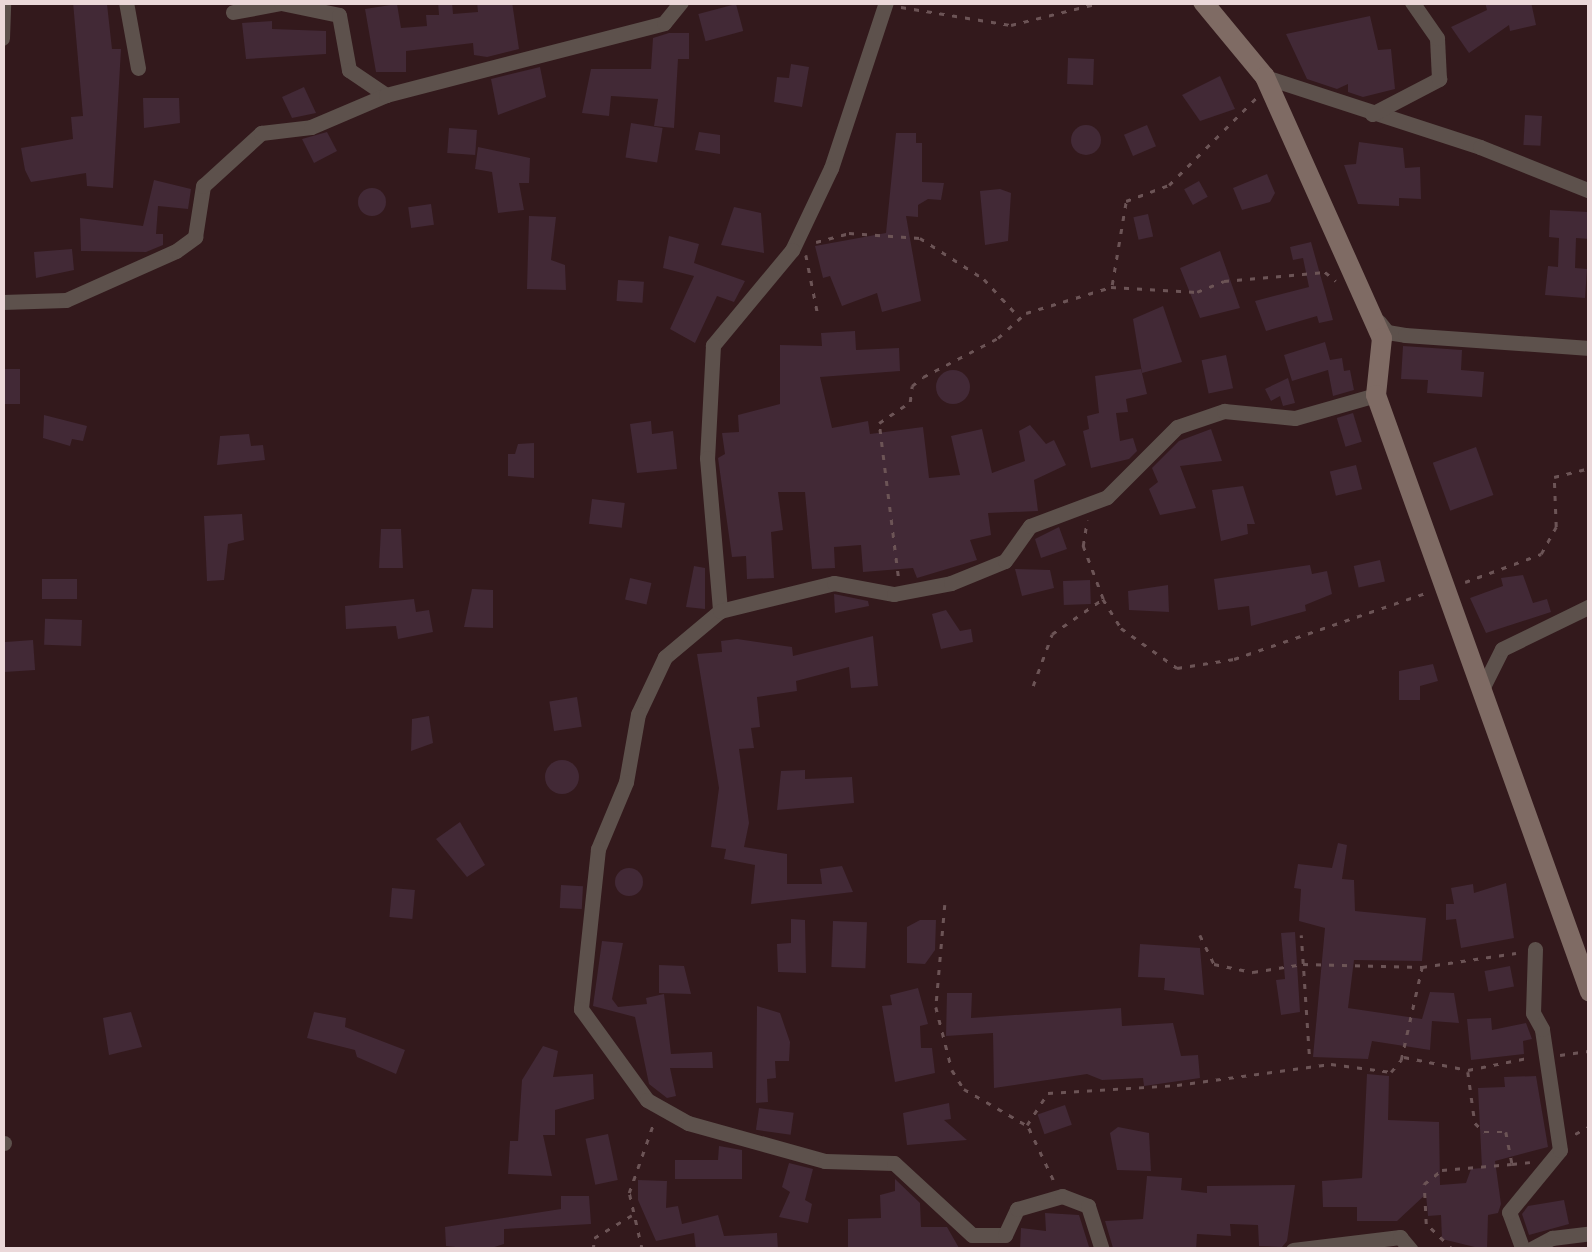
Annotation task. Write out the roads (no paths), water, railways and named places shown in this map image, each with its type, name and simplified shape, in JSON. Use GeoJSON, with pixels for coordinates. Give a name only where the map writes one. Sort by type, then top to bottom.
{"type":"FeatureCollection","features":[{"type":"Feature","properties":{"kind":"main road"},"geometry":{"type":"LineString","coordinates":[[1202,2],[1268,85],[1382,338],[1376,395],[1482,687],[1516,798],[1590,992]]}},
{"type":"Feature","properties":{"kind":"street"},"geometry":{"type":"LineString","coordinates":[[2,38],[3,2]]}},
{"type":"Feature","properties":{"kind":"street"},"geometry":{"type":"LineString","coordinates":[[126,2],[138,68]]}},
{"type":"Feature","properties":{"kind":"street"},"geometry":{"type":"LineString","coordinates":[[2,302],[66,300],[154,263],[195,237],[203,186],[261,133],[311,127],[386,94],[664,22],[682,2]]}},
{"type":"Feature","properties":{"kind":"street"},"geometry":{"type":"LineString","coordinates":[[1372,114],[1439,79],[1437,38],[1412,2]]}},
{"type":"Feature","properties":{"kind":"street"},"geometry":{"type":"LineString","coordinates":[[233,12],[281,3],[342,9],[349,70],[386,94]]}},
{"type":"Feature","properties":{"kind":"street"},"geometry":{"type":"LineString","coordinates":[[720,612],[707,458],[712,345],[792,250],[831,168],[885,5]]}},
{"type":"Feature","properties":{"kind":"street"},"geometry":{"type":"LineString","coordinates":[[1268,85],[1372,114],[1590,191]]}},
{"type":"Feature","properties":{"kind":"street"},"geometry":{"type":"LineString","coordinates":[[1368,306],[1387,332],[1590,348]]}},
{"type":"Feature","properties":{"kind":"street"},"geometry":{"type":"LineString","coordinates":[[1102,1250],[1088,1206],[1061,1196],[1016,1210],[1004,1235],[972,1235],[894,1163],[825,1161],[758,1146],[658,1106],[581,1008],[598,849],[626,782],[638,714],[665,657],[720,612],[834,583],[898,594],[951,583],[1005,561],[1030,526],[1107,496],[1176,426],[1224,411],[1295,418],[1376,395]]}},
{"type":"Feature","properties":{"kind":"street"},"geometry":{"type":"LineString","coordinates":[[1482,687],[1502,649],[1590,606]]}},
{"type":"Feature","properties":{"kind":"street"},"geometry":{"type":"LineString","coordinates":[[1534,949],[1533,1012],[1545,1055],[1560,1150],[1509,1212],[1526,1250],[1552,1238],[1590,1233]]}},
{"type":"Feature","properties":{"kind":"street"},"geometry":{"type":"LineString","coordinates":[[1293,1250],[1400,1237],[1411,1250]]}}]}
